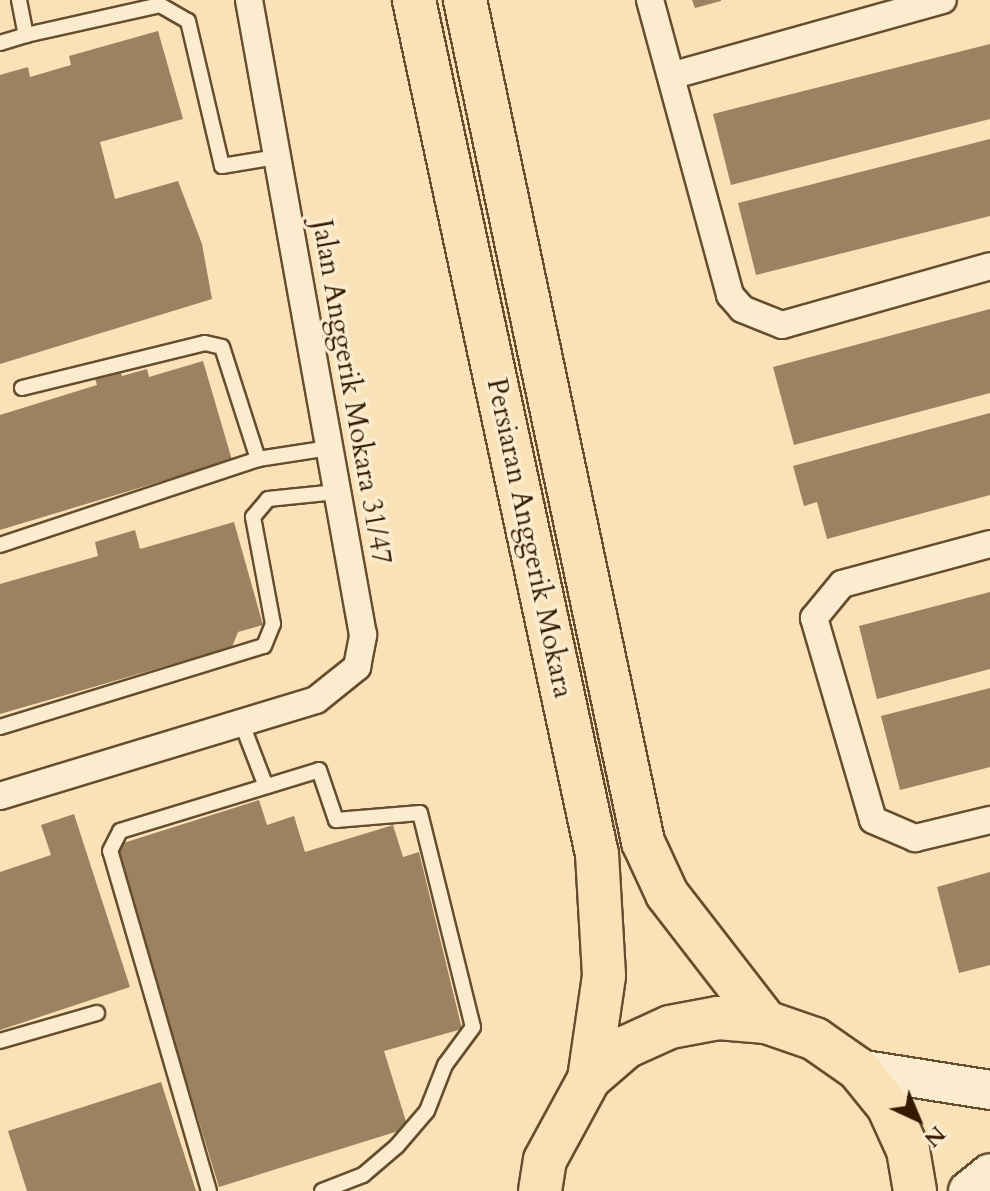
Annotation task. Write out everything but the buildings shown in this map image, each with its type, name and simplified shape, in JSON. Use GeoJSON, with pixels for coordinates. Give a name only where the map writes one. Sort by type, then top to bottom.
{"type":"FeatureCollection","features":[{"type":"Feature","properties":{"kind":"main road","name":"Persiaran Anggerik Mokara"},"geometry":{"type":"LineString","coordinates":[[414,0],[597,854],[604,976],[589,1079]]}},
{"type":"Feature","properties":{"kind":"main road","name":"Persiaran Anggerik Mokara"},"geometry":{"type":"LineString","coordinates":[[465,0],[643,842],[667,894],[766,1022]]}},
{"type":"Feature","properties":{"kind":"main road"},"geometry":{"type":"LineString","coordinates":[[543,1176],[589,1079],[626,1047],[670,1027],[718,1018],[766,1022],[815,1039],[858,1069],[894,1121],[915,1191]]}},
{"type":"Feature","properties":{"kind":"street","name":"Jalan Anggerik Mokara 31/47"},"geometry":{"type":"LineString","coordinates":[[0,796],[316,700],[357,667],[363,635],[249,0]]}},
{"type":"Feature","properties":{"kind":"street"},"geometry":{"type":"LineString","coordinates":[[650,0],[674,75],[727,283],[742,309],[782,325],[990,266]]}},
{"type":"Feature","properties":{"kind":"street"},"geometry":{"type":"LineString","coordinates":[[674,75],[943,0]]}},
{"type":"Feature","properties":{"kind":"street"},"geometry":{"type":"LineString","coordinates":[[990,544],[842,584],[820,603],[816,637],[868,811],[884,828],[915,838],[990,820]]}},
{"type":"Feature","properties":{"kind":"street"},"geometry":{"type":"LineString","coordinates":[[858,1069],[990,1090]]}},
{"type":"Feature","properties":{"kind":"street"},"geometry":{"type":"LineString","coordinates":[[968,1191],[990,1173]]}},
{"type":"Feature","properties":{"kind":"street"},"geometry":{"type":"LineString","coordinates":[[516,1191],[543,1176]]}},
{"type":"Feature","properties":{"kind":"lane"},"geometry":{"type":"LineString","coordinates":[[19,0],[26,35]]}},
{"type":"Feature","properties":{"kind":"lane"},"geometry":{"type":"LineString","coordinates":[[0,43],[160,5],[188,21],[222,166],[277,157]]}},
{"type":"Feature","properties":{"kind":"lane"},"geometry":{"type":"LineString","coordinates":[[22,388],[205,343],[222,347],[258,459]]}},
{"type":"Feature","properties":{"kind":"lane"},"geometry":{"type":"LineString","coordinates":[[0,545],[258,459],[329,448]]}},
{"type":"Feature","properties":{"kind":"lane"},"geometry":{"type":"LineString","coordinates":[[0,727],[264,646],[273,624],[253,517],[268,499],[337,492]]}},
{"type":"Feature","properties":{"kind":"lane"},"geometry":{"type":"LineString","coordinates":[[242,724],[265,784]]}},
{"type":"Feature","properties":{"kind":"lane"},"geometry":{"type":"LineString","coordinates":[[209,1191],[110,851],[120,831],[265,784],[319,770],[336,820],[420,813],[473,1027],[445,1065],[427,1111],[397,1146],[363,1175],[322,1191]]}},
{"type":"Feature","properties":{"kind":"lane"},"geometry":{"type":"LineString","coordinates":[[0,1041],[97,1013]]}}]}
